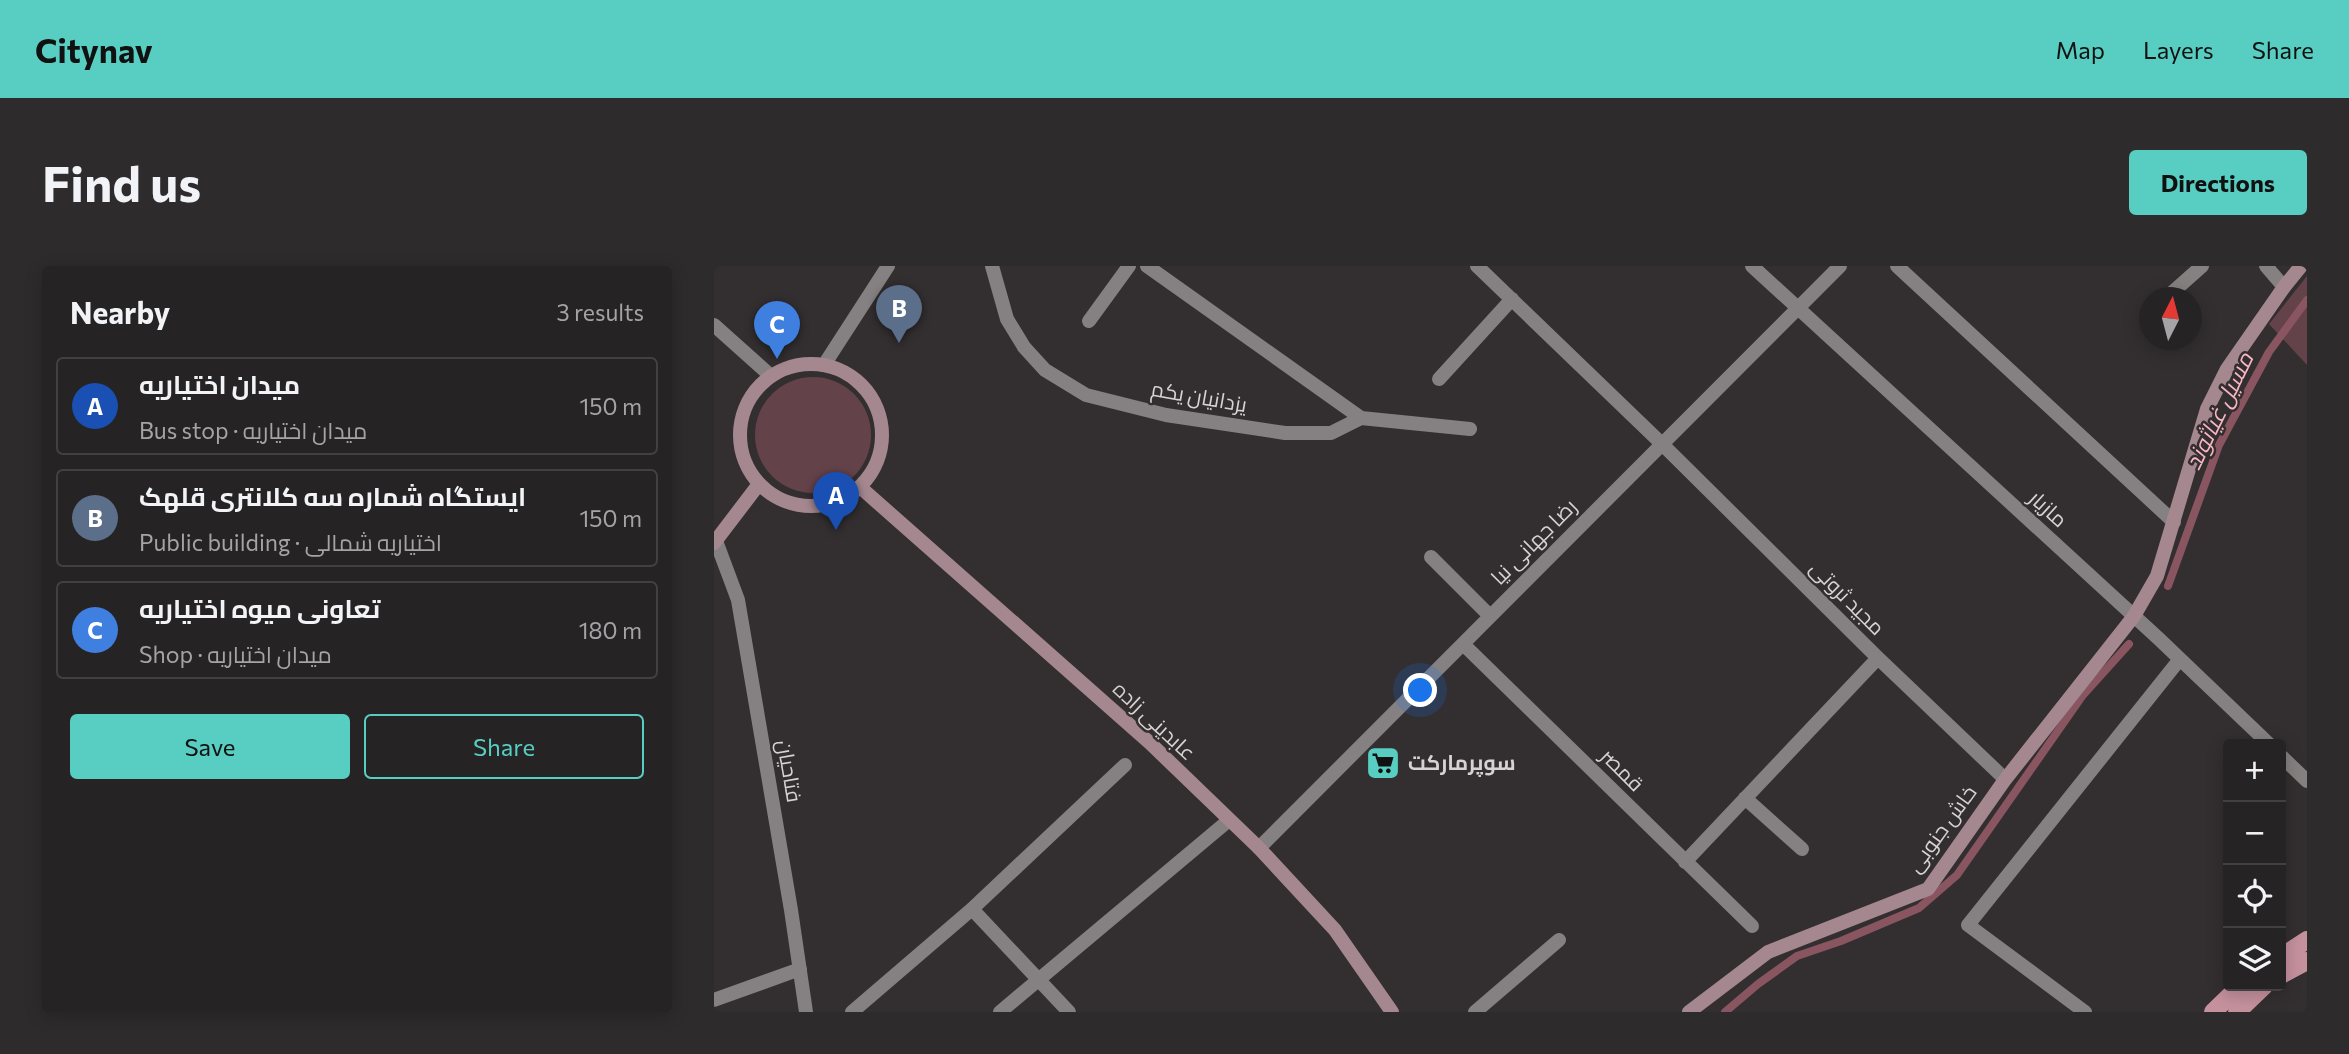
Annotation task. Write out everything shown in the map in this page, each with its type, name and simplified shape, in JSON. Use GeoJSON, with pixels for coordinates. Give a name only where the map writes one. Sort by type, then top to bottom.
{"type":"FeatureCollection","features":[{"type":"Feature","properties":{"kind":"main road"},"geometry":{"type":"LineString","coordinates":[[2286,954],[2307,940]]}},
{"type":"Feature","properties":{"kind":"main road"},"geometry":{"type":"LineString","coordinates":[[2286,972],[2307,961]]}},
{"type":"Feature","properties":{"kind":"main road"},"geometry":{"type":"LineString","coordinates":[[2213,1012],[2235,991]]}},
{"type":"Feature","properties":{"kind":"main road"},"geometry":{"type":"LineString","coordinates":[[2237,1012],[2259,991]]}},
{"type":"Feature","properties":{"kind":"street"},"geometry":{"type":"LineString","coordinates":[[824,365],[888,266]]}},
{"type":"Feature","properties":{"kind":"street","name":"یزدانیان یکم"},"geometry":{"type":"LineString","coordinates":[[992,266],[1007,319],[1024,347],[1045,370],[1086,395],[1166,415],[1284,433],[1331,433],[1360,418]]}},
{"type":"Feature","properties":{"kind":"street"},"geometry":{"type":"LineString","coordinates":[[1088,321],[1129,266]]}},
{"type":"Feature","properties":{"kind":"street"},"geometry":{"type":"LineString","coordinates":[[1147,266],[1360,418],[1470,429]]}},
{"type":"Feature","properties":{"kind":"street","name":"مجید ثروتی"},"geometry":{"type":"LineString","coordinates":[[1477,266],[2005,779]]}},
{"type":"Feature","properties":{"kind":"street","name":"مازیار"},"geometry":{"type":"LineString","coordinates":[[1752,266],[2134,616],[2264,739]]}},
{"type":"Feature","properties":{"kind":"street","name":"رضا جهانی نیا"},"geometry":{"type":"LineString","coordinates":[[1259,848],[1840,266]]}},
{"type":"Feature","properties":{"kind":"street"},"geometry":{"type":"LineString","coordinates":[[1897,266],[2174,522]]}},
{"type":"Feature","properties":{"kind":"street"},"geometry":{"type":"LineString","coordinates":[[2178,287],[2202,266]]}},
{"type":"Feature","properties":{"kind":"street"},"geometry":{"type":"LineString","coordinates":[[2266,266],[2284,287]]}},
{"type":"Feature","properties":{"kind":"street","name":"خاش جنوبی"},"geometry":{"type":"LineString","coordinates":[[1689,1012],[1768,952],[1928,889],[2005,779],[2134,616],[2157,576],[2207,409],[2227,369],[2301,266]]}},
{"type":"Feature","properties":{"kind":"street"},"geometry":{"type":"LineString","coordinates":[[1439,379],[1512,299]]}},
{"type":"Feature","properties":{"kind":"street"},"geometry":{"type":"LineString","coordinates":[[714,325],[771,376]]}},
{"type":"Feature","properties":{"kind":"street"},"geometry":{"type":"LineString","coordinates":[[824,365],[854,379],[863,386],[876,405],[882,426],[881,449],[874,469],[860,487],[842,500],[820,506],[798,506],[777,498],[759,484],[745,464],[740,440],[742,416],[753,394],[771,376],[787,368],[824,365]]}},
{"type":"Feature","properties":{"kind":"street"},"geometry":{"type":"LineString","coordinates":[[715,542],[759,484]]}},
{"type":"Feature","properties":{"kind":"street","name":"عابدینی زاده"},"geometry":{"type":"LineString","coordinates":[[860,487],[1150,743],[1259,848],[1335,930],[1392,1012]]}},
{"type":"Feature","properties":{"kind":"street","name":"فتاحیان"},"geometry":{"type":"LineString","coordinates":[[715,542],[738,600],[806,1012]]}},
{"type":"Feature","properties":{"kind":"street"},"geometry":{"type":"LineString","coordinates":[[1431,557],[1490,616]]}},
{"type":"Feature","properties":{"kind":"street","name":"قمصر"},"geometry":{"type":"LineString","coordinates":[[1463,643],[1752,926]]}},
{"type":"Feature","properties":{"kind":"street"},"geometry":{"type":"LineString","coordinates":[[1685,862],[1878,658]]}},
{"type":"Feature","properties":{"kind":"street"},"geometry":{"type":"LineString","coordinates":[[2085,1012],[1968,925],[2180,659]]}},
{"type":"Feature","properties":{"kind":"street"},"geometry":{"type":"LineString","coordinates":[[2286,761],[2307,781]]}},
{"type":"Feature","properties":{"kind":"street"},"geometry":{"type":"LineString","coordinates":[[852,1012],[972,909],[1125,765]]}},
{"type":"Feature","properties":{"kind":"street"},"geometry":{"type":"LineString","coordinates":[[1745,798],[1802,849]]}},
{"type":"Feature","properties":{"kind":"street"},"geometry":{"type":"LineString","coordinates":[[1000,1012],[1228,821]]}},
{"type":"Feature","properties":{"kind":"street"},"geometry":{"type":"LineString","coordinates":[[972,909],[1069,1012]]}},
{"type":"Feature","properties":{"kind":"street"},"geometry":{"type":"LineString","coordinates":[[1475,1012],[1559,940]]}},
{"type":"Feature","properties":{"kind":"street"},"geometry":{"type":"LineString","coordinates":[[714,1000],[800,969]]}},
{"type":"Feature","properties":{"kind":"shaded area"},"geometry":{"type":"Polygon","coordinates":[[[2307,276],[2307,365],[2269,324],[2307,276]]]}},
{"type":"Feature","properties":{"kind":"shaded area"},"geometry":{"type":"Polygon","coordinates":[[[813,377],[835,381],[854,394],[867,413],[871,435],[867,457],[854,476],[835,489],[813,493],[791,489],[772,476],[759,457],[755,435],[759,413],[772,394],[791,381],[813,377]]]}},
{"type":"Feature","properties":{"kind":"waterway","name":"مسیل غیاثوند"},"geometry":{"type":"LineString","coordinates":[[2168,586],[2219,445],[2269,352],[2307,300]]}},
{"type":"Feature","properties":{"kind":"waterway"},"geometry":{"type":"LineString","coordinates":[[1725,1012],[1797,956],[1841,941],[1919,908],[1957,875],[2083,695],[2129,644]]}},
{"type":"Feature","properties":{"kind":"place","name":"ایستگاه شماره سه کلانتری قلهک"},"geometry":{"type":"Point","coordinates":[899,343]}},
{"type":"Feature","properties":{"kind":"place","name":"تعاونی میوه اختیاریه"},"geometry":{"type":"Point","coordinates":[777,359]}},
{"type":"Feature","properties":{"kind":"place","name":"میدان اختیاریه"},"geometry":{"type":"Point","coordinates":[836,530]}},
{"type":"Feature","properties":{"kind":"place","name":"سوپرمارکت"},"geometry":{"type":"Point","coordinates":[1383,763]}}]}
